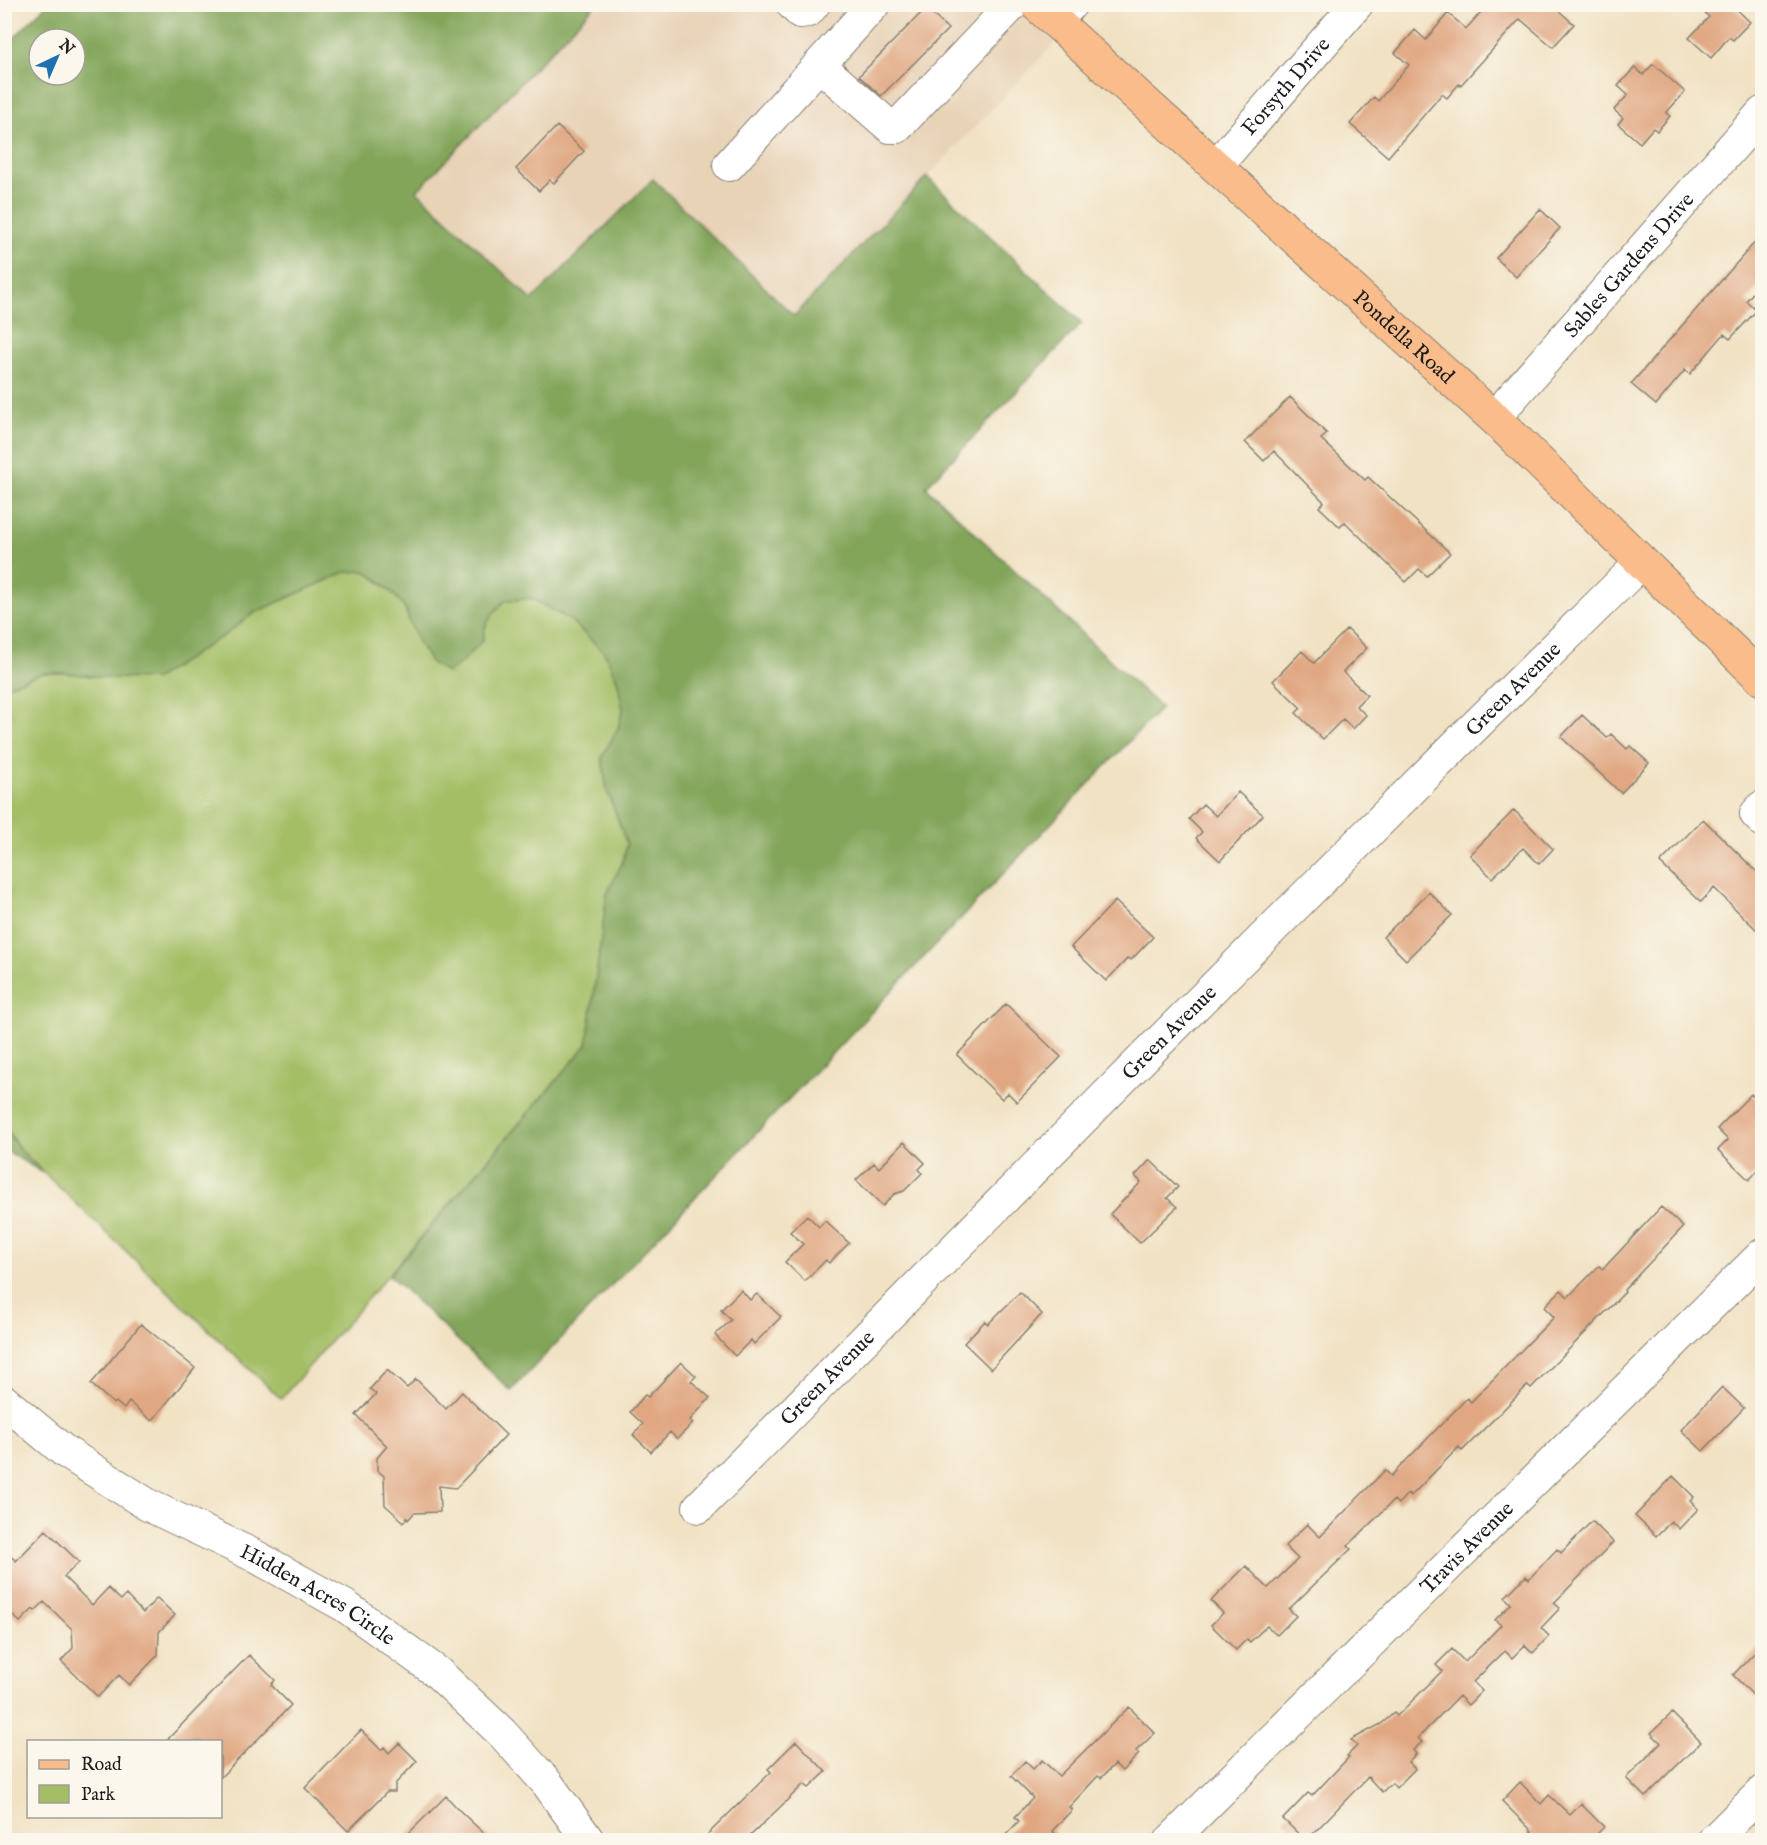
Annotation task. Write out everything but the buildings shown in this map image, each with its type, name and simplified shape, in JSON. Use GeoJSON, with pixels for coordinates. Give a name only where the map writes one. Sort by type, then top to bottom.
{"type":"FeatureCollection","features":[{"type":"Feature","properties":{"kind":"main road","name":"Pondella Road"},"geometry":{"type":"LineString","coordinates":[[1054,10],[1216,166],[1494,418],[1762,679]]}},
{"type":"Feature","properties":{"kind":"street"},"geometry":{"type":"LineString","coordinates":[[792,4],[800,12],[808,11],[814,4]]}},
{"type":"Feature","properties":{"kind":"street"},"geometry":{"type":"LineString","coordinates":[[819,66],[890,128],[897,127],[1013,4]]}},
{"type":"Feature","properties":{"kind":"street","name":"Forsyth Drive"},"geometry":{"type":"LineString","coordinates":[[1216,166],[1357,4]]}},
{"type":"Feature","properties":{"kind":"street"},"geometry":{"type":"LineString","coordinates":[[729,165],[819,66],[865,8]]}},
{"type":"Feature","properties":{"kind":"street","name":"Sables Gardens Drive"},"geometry":{"type":"LineString","coordinates":[[1494,418],[1762,112]]}},
{"type":"Feature","properties":{"kind":"street","name":"Green Avenue"},"geometry":{"type":"LineString","coordinates":[[699,1507],[1162,1039],[1642,562]]}},
{"type":"Feature","properties":{"kind":"street"},"geometry":{"type":"LineString","coordinates":[[1762,807],[1756,814],[1762,820]]}},
{"type":"Feature","properties":{"kind":"street","name":"Travis Avenue"},"geometry":{"type":"LineString","coordinates":[[1171,1840],[1762,1255]]}},
{"type":"Feature","properties":{"kind":"street","name":"Hidden Acres Circle"},"geometry":{"type":"LineString","coordinates":[[4,1401],[64,1451],[148,1505],[253,1555],[345,1606],[437,1672],[502,1733],[547,1783],[588,1840]]}},
{"type":"Feature","properties":{"kind":"street"},"geometry":{"type":"LineString","coordinates":[[1714,1840],[1762,1792]]}},
{"type":"Feature","properties":{"kind":"shaded area"},"geometry":{"type":"Polygon","coordinates":[[[595,5],[1014,5],[1056,42],[794,317],[654,179],[532,301],[417,191],[595,5]]]}},
{"type":"Feature","properties":{"kind":"green space"},"geometry":{"type":"Polygon","coordinates":[[[46,5],[595,5],[417,191],[532,300],[653,179],[794,316],[927,177],[1082,323],[926,487],[1161,708],[511,1391],[389,1275],[587,1045],[607,894],[623,861],[627,844],[607,790],[602,757],[618,728],[623,710],[618,682],[605,653],[570,620],[531,598],[505,601],[485,626],[483,640],[461,663],[447,673],[430,662],[418,642],[407,611],[398,599],[380,581],[365,571],[345,572],[254,613],[156,679],[42,673],[5,687],[5,47],[46,5]]]}},
{"type":"Feature","properties":{"kind":"green space"},"geometry":{"type":"Polygon","coordinates":[[[365,571],[398,599],[409,621],[483,640],[485,628],[490,619],[505,601],[531,598],[570,620],[605,653],[618,682],[623,710],[618,728],[602,758],[607,790],[627,844],[623,861],[607,894],[587,1045],[281,1399],[21,1151],[6,1128],[5,687],[42,673],[109,678],[156,678],[226,634],[254,613],[345,572],[365,571]]]}},
{"type":"Feature","properties":{"kind":"green space"},"geometry":{"type":"Polygon","coordinates":[[[4,1123],[16,1144],[45,1174],[5,1150],[4,1123]]]}}]}
